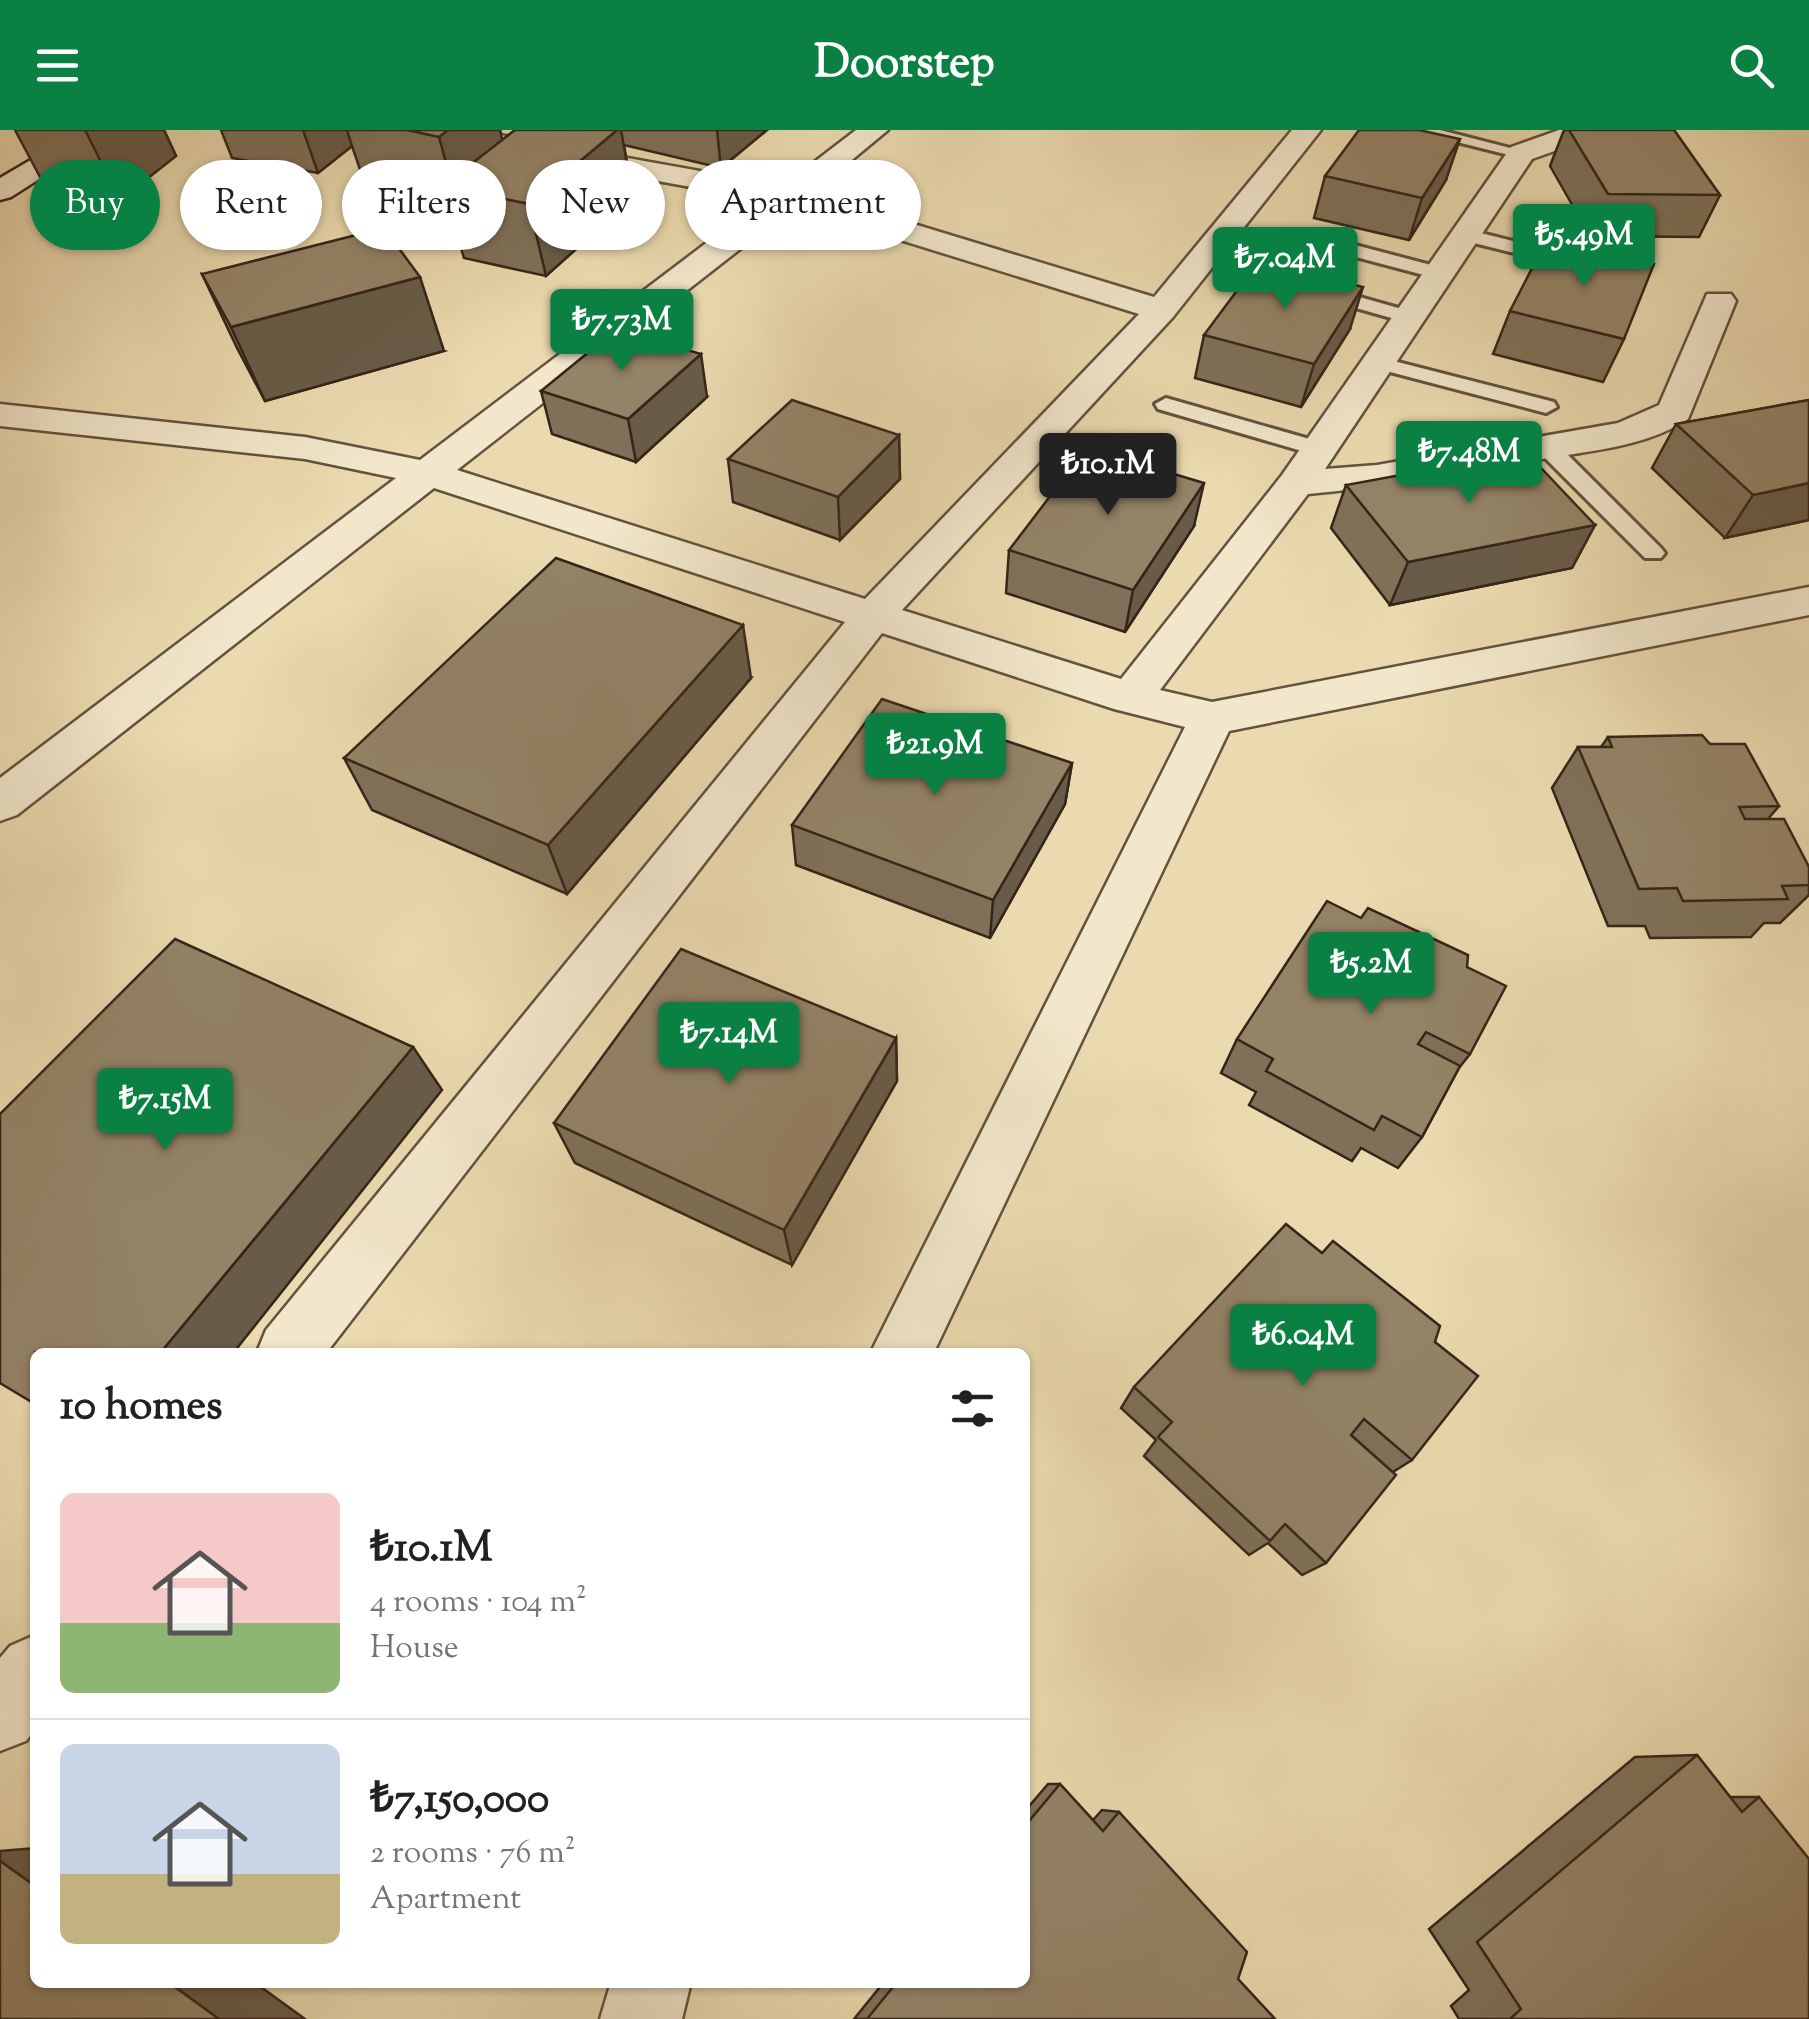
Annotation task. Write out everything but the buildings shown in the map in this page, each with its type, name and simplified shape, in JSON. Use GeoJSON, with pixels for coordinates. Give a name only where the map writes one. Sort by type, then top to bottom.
{"type":"FeatureCollection","features":[{"type":"Feature","properties":{"kind":"street"},"geometry":{"type":"LineString","coordinates":[[0,191],[102,130]]}},
{"type":"Feature","properties":{"kind":"street"},"geometry":{"type":"LineString","coordinates":[[424,130],[685,177]]}},
{"type":"Feature","properties":{"kind":"street"},"geometry":{"type":"LineString","coordinates":[[836,160],[874,130]]}},
{"type":"Feature","properties":{"kind":"street"},"geometry":{"type":"LineString","coordinates":[[291,1348],[872,617],[1161,310],[1307,130]]}},
{"type":"Feature","properties":{"kind":"street"},"geometry":{"type":"LineString","coordinates":[[1130,698],[1296,484],[1521,153],[1570,136]]}},
{"type":"Feature","properties":{"kind":"street"},"geometry":{"type":"LineString","coordinates":[[921,236],[1161,310]]}},
{"type":"Feature","properties":{"kind":"street"},"geometry":{"type":"LineString","coordinates":[[0,802],[719,250]]}},
{"type":"Feature","properties":{"kind":"street"},"geometry":{"type":"LineString","coordinates":[[1296,484],[1377,476],[1625,434],[1660,421],[1675,411],[1719,301]]}},
{"type":"Feature","properties":{"kind":"street"},"geometry":{"type":"LineString","coordinates":[[0,415],[305,448],[426,473],[1130,698],[1212,718],[1809,601]]}},
{"type":"Feature","properties":{"kind":"street"},"geometry":{"type":"LineString","coordinates":[[904,1348],[1212,718]]}},
{"type":"Feature","properties":{"kind":"street"},"geometry":{"type":"LineString","coordinates":[[0,1715],[30,1677]]}},
{"type":"Feature","properties":{"kind":"street"},"geometry":{"type":"LineString","coordinates":[[642,2019],[650,1988]]}},
{"type":"Feature","properties":{"kind":"lane"},"geometry":{"type":"LineString","coordinates":[[1417,130],[1521,153]]}},
{"type":"Feature","properties":{"kind":"lane"},"geometry":{"type":"LineString","coordinates":[[1465,235],[1607,270]]}},
{"type":"Feature","properties":{"kind":"lane"},"geometry":{"type":"LineString","coordinates":[[1306,238],[1439,273]]}},
{"type":"Feature","properties":{"kind":"lane"},"geometry":{"type":"LineString","coordinates":[[1298,286],[1409,317]]}},
{"type":"Feature","properties":{"kind":"lane"},"geometry":{"type":"LineString","coordinates":[[1378,363],[1546,407]]}},
{"type":"Feature","properties":{"kind":"lane"},"geometry":{"type":"LineString","coordinates":[[1166,404],[1319,450]]}},
{"type":"Feature","properties":{"kind":"lane"},"geometry":{"type":"LineString","coordinates":[[1547,446],[1653,553]]}}]}
